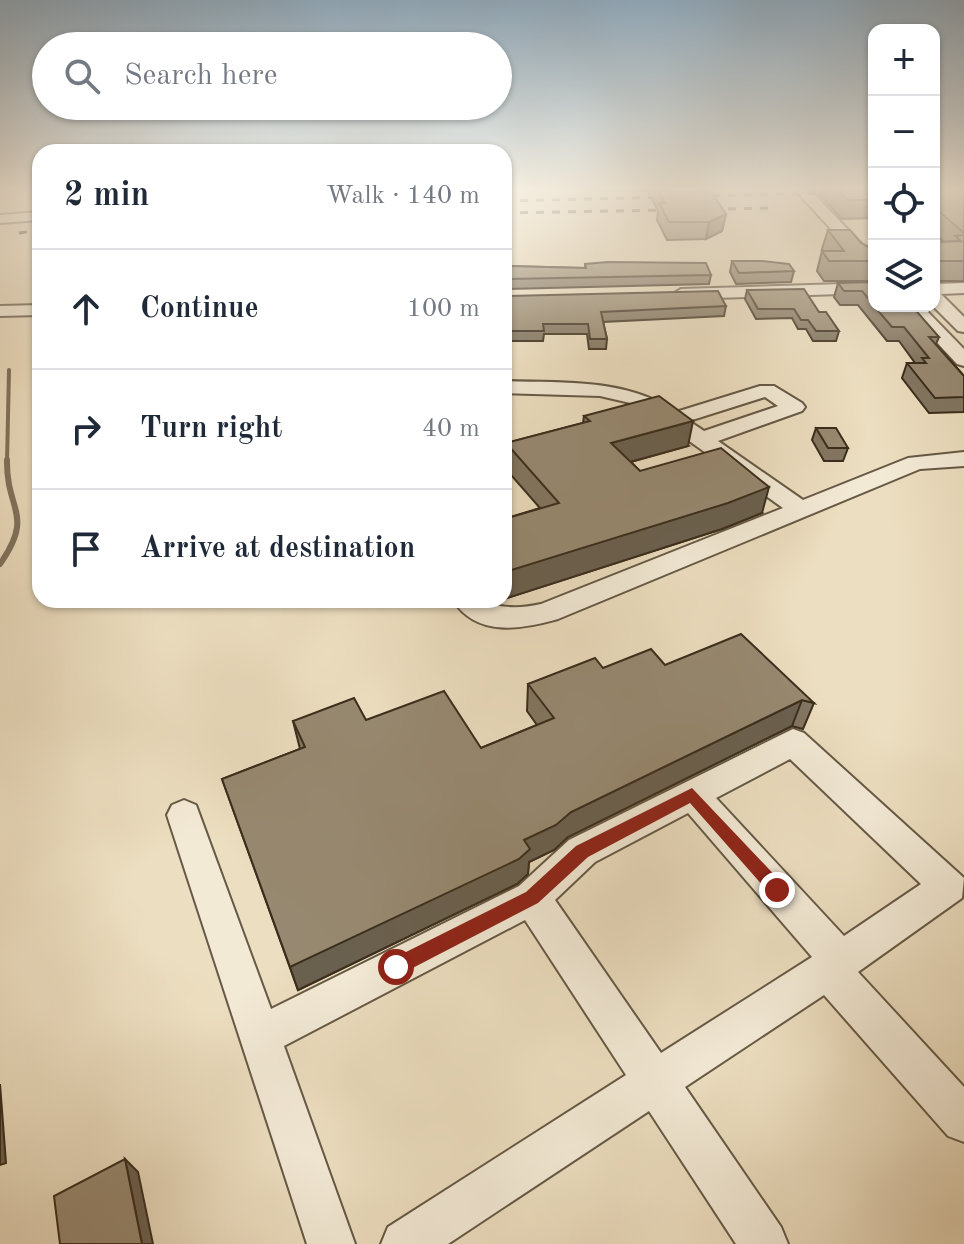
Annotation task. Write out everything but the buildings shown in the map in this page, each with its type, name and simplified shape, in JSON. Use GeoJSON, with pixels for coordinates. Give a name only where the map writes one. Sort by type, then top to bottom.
{"type":"FeatureCollection","features":[{"type":"Feature","properties":{"kind":"street"},"geometry":{"type":"LineString","coordinates":[[668,294],[868,288]]}},
{"type":"Feature","properties":{"kind":"street"},"geometry":{"type":"LineString","coordinates":[[940,289],[961,291]]}},
{"type":"Feature","properties":{"kind":"street"},"geometry":{"type":"LineString","coordinates":[[940,303],[964,327]]}},
{"type":"Feature","properties":{"kind":"street"},"geometry":{"type":"LineString","coordinates":[[0,311],[32,310]]}},
{"type":"Feature","properties":{"kind":"street"},"geometry":{"type":"LineString","coordinates":[[918,312],[961,353]]}},
{"type":"Feature","properties":{"kind":"street"},"geometry":{"type":"LineString","coordinates":[[512,387],[600,390],[646,401],[799,508]]}},
{"type":"Feature","properties":{"kind":"street"},"geometry":{"type":"LineString","coordinates":[[675,419],[767,390],[795,407],[703,439]]}},
{"type":"Feature","properties":{"kind":"street"},"geometry":{"type":"LineString","coordinates":[[475,608],[496,621],[548,612],[916,463],[964,459]]}},
{"type":"Feature","properties":{"kind":"street"},"geometry":{"type":"LineString","coordinates":[[260,1036],[532,898],[582,851],[793,742],[949,886],[834,965],[405,1244]]}},
{"type":"Feature","properties":{"kind":"street"},"geometry":{"type":"LineString","coordinates":[[692,794],[964,1120]]}},
{"type":"Feature","properties":{"kind":"street"},"geometry":{"type":"LineString","coordinates":[[184,815],[331,1244]]}},
{"type":"Feature","properties":{"kind":"street"},"geometry":{"type":"LineString","coordinates":[[532,898],[764,1244]]}},
{"type":"Feature","properties":{"kind":"waterway"},"geometry":{"type":"LineString","coordinates":[[7,461],[9,370]]}},
{"type":"Feature","properties":{"kind":"waterway"},"geometry":{"type":"LineString","coordinates":[[0,564],[16,534],[17,523],[7,461]]}},
{"type":"Feature","properties":{"kind":"route"},"geometry":{"type":"LineString","coordinates":[[396,967],[532,898],[582,851],[692,794],[777,890]]}}]}
